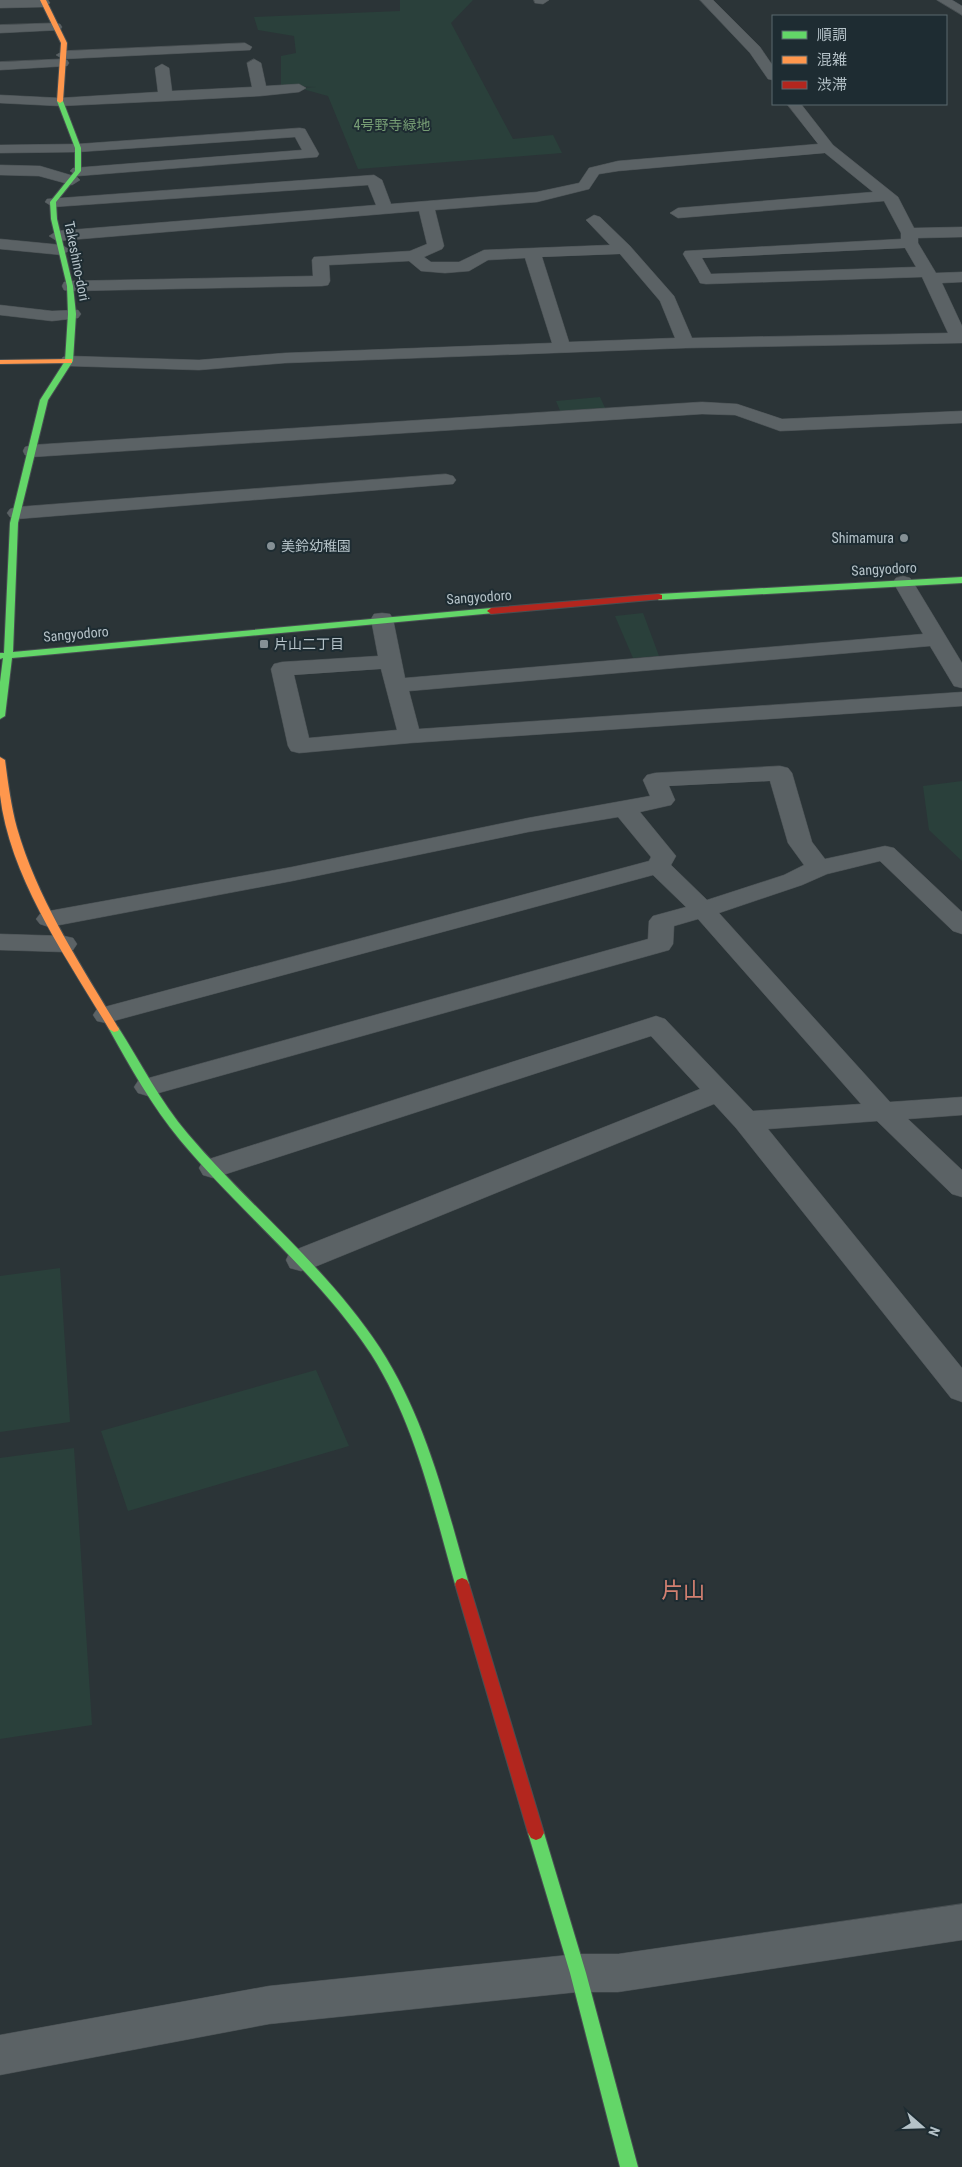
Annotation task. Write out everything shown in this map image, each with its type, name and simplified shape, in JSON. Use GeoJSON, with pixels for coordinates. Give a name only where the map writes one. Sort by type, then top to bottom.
{"type":"FeatureCollection","features":[{"type":"Feature","properties":{"kind":"street"},"geometry":{"type":"LineString","coordinates":[[706,0],[755,50],[772,75]]}},
{"type":"Feature","properties":{"kind":"street"},"geometry":{"type":"LineString","coordinates":[[943,0],[962,11]]}},
{"type":"Feature","properties":{"kind":"street"},"geometry":{"type":"LineString","coordinates":[[0,4],[44,2],[64,43],[60,102],[78,148],[75,175]]}},
{"type":"Feature","properties":{"kind":"street"},"geometry":{"type":"LineString","coordinates":[[0,29],[55,27]]}},
{"type":"Feature","properties":{"kind":"street"},"geometry":{"type":"LineString","coordinates":[[0,66],[63,59],[245,47]]}},
{"type":"Feature","properties":{"kind":"street"},"geometry":{"type":"LineString","coordinates":[[254,63],[260,92]]}},
{"type":"Feature","properties":{"kind":"street"},"geometry":{"type":"LineString","coordinates":[[162,68],[166,97]]}},
{"type":"Feature","properties":{"kind":"street"},"geometry":{"type":"LineString","coordinates":[[0,100],[60,102],[260,92],[299,88]]}},
{"type":"Feature","properties":{"kind":"street"},"geometry":{"type":"LineString","coordinates":[[0,362],[69,361],[199,365],[285,358],[686,343],[961,338],[892,200],[828,148],[795,105]]}},
{"type":"Feature","properties":{"kind":"street"},"geometry":{"type":"LineString","coordinates":[[0,148],[78,148],[300,132],[312,154],[75,175],[40,171],[0,170]]}},
{"type":"Feature","properties":{"kind":"street"},"geometry":{"type":"LineString","coordinates":[[0,244],[60,243],[557,194],[584,186],[594,171],[618,166],[828,148]]}},
{"type":"Feature","properties":{"kind":"street","name":"Takeshino-dori"},"geometry":{"type":"LineString","coordinates":[[0,716],[4,656],[6,546],[44,400],[69,361],[72,314],[70,286],[52,202],[75,175]]}},
{"type":"Feature","properties":{"kind":"street"},"geometry":{"type":"LineString","coordinates":[[52,202],[374,180],[386,210]]}},
{"type":"Feature","properties":{"kind":"street"},"geometry":{"type":"LineString","coordinates":[[678,213],[887,196]]}},
{"type":"Feature","properties":{"kind":"street"},"geometry":{"type":"LineString","coordinates":[[70,286],[322,281],[320,260],[413,256],[436,246],[426,207]]}},
{"type":"Feature","properties":{"kind":"street"},"geometry":{"type":"LineString","coordinates":[[594,220],[624,249],[668,300],[686,343]]}},
{"type":"Feature","properties":{"kind":"street"},"geometry":{"type":"LineString","coordinates":[[962,232],[910,238],[691,254],[706,279],[929,275],[962,277]]}},
{"type":"Feature","properties":{"kind":"street"},"geometry":{"type":"LineString","coordinates":[[413,256],[427,267],[445,268],[463,267],[484,255],[624,249]]}},
{"type":"Feature","properties":{"kind":"street"},"geometry":{"type":"LineString","coordinates":[[532,253],[562,348]]}},
{"type":"Feature","properties":{"kind":"street"},"geometry":{"type":"LineString","coordinates":[[0,310],[52,316],[72,314]]}},
{"type":"Feature","properties":{"kind":"street"},"geometry":{"type":"LineString","coordinates":[[32,451],[711,408],[737,410],[780,426],[962,417]]}},
{"type":"Feature","properties":{"kind":"street"},"geometry":{"type":"LineString","coordinates":[[16,513],[446,480]]}},
{"type":"Feature","properties":{"kind":"street","name":"Sangyodoro"},"geometry":{"type":"LineString","coordinates":[[4,656],[382,620],[903,582],[962,580]]}},
{"type":"Feature","properties":{"kind":"street"},"geometry":{"type":"LineString","coordinates":[[903,582],[962,681]]}},
{"type":"Feature","properties":{"kind":"street"},"geometry":{"type":"LineString","coordinates":[[382,620],[390,662],[410,736]]}},
{"type":"Feature","properties":{"kind":"street"},"geometry":{"type":"LineString","coordinates":[[396,685],[938,640]]}},
{"type":"Feature","properties":{"kind":"street"},"geometry":{"type":"LineString","coordinates":[[390,662],[282,669],[299,746],[410,736],[962,699]]}},
{"type":"Feature","properties":{"kind":"street"},"geometry":{"type":"LineString","coordinates":[[0,760],[1,780],[15,844],[49,919],[148,1087],[184,1136],[212,1168],[301,1260],[347,1313],[376,1353],[406,1412],[424,1457],[578,1973],[629,2167]]}},
{"type":"Feature","properties":{"kind":"street"},"geometry":{"type":"LineString","coordinates":[[49,919],[292,874],[528,825],[624,809],[663,800],[655,780],[780,774],[800,843],[819,868]]}},
{"type":"Feature","properties":{"kind":"street"},"geometry":{"type":"LineString","coordinates":[[106,1015],[658,866],[664,856],[624,809]]}},
{"type":"Feature","properties":{"kind":"street"},"geometry":{"type":"LineString","coordinates":[[148,1087],[660,944],[662,921],[793,880],[819,868],[885,853],[962,926]]}},
{"type":"Feature","properties":{"kind":"street"},"geometry":{"type":"LineString","coordinates":[[658,866],[702,910],[883,1111],[962,1187]]}},
{"type":"Feature","properties":{"kind":"street"},"geometry":{"type":"LineString","coordinates":[[0,942],[64,944]]}},
{"type":"Feature","properties":{"kind":"street"},"geometry":{"type":"LineString","coordinates":[[212,1168],[656,1025],[716,1092],[746,1121],[962,1390]]}},
{"type":"Feature","properties":{"kind":"street"},"geometry":{"type":"LineString","coordinates":[[301,1260],[716,1092]]}},
{"type":"Feature","properties":{"kind":"street"},"geometry":{"type":"LineString","coordinates":[[746,1121],[962,1106]]}},
{"type":"Feature","properties":{"kind":"street"},"geometry":{"type":"LineString","coordinates":[[0,2055],[269,2005],[578,1973],[618,1973],[962,1922]]}},
{"type":"Feature","properties":{"kind":"green space","name":"4号野寺緑地"},"geometry":{"type":"Polygon","coordinates":[[[400,0],[473,0],[451,23],[513,139],[553,135],[562,153],[358,169],[328,96],[299,88],[316,87],[281,86],[281,56],[296,53],[294,36],[258,30],[254,17],[400,11],[400,0]]]}},
{"type":"Feature","properties":{"kind":"green space"},"geometry":{"type":"Polygon","coordinates":[[[600,397],[606,410],[561,413],[556,401],[600,397]]]}},
{"type":"Feature","properties":{"kind":"green space"},"geometry":{"type":"Polygon","coordinates":[[[643,613],[659,656],[633,658],[615,616],[643,613]]]}},
{"type":"Feature","properties":{"kind":"green space"},"geometry":{"type":"Polygon","coordinates":[[[962,781],[962,861],[929,830],[923,786],[962,781]]]}},
{"type":"Feature","properties":{"kind":"green space"},"geometry":{"type":"Polygon","coordinates":[[[60,1268],[70,1422],[0,1432],[0,1276],[60,1268]]]}},
{"type":"Feature","properties":{"kind":"green space"},"geometry":{"type":"Polygon","coordinates":[[[316,1370],[349,1446],[128,1511],[101,1431],[316,1370]]]}},
{"type":"Feature","properties":{"kind":"green space"},"geometry":{"type":"Polygon","coordinates":[[[74,1448],[92,1725],[0,1739],[0,1458],[74,1448]]]}},
{"type":"Feature","properties":{"kind":"traffic: fast"},"geometry":{"type":"LineString","coordinates":[[0,716],[8,655],[14,523],[44,400],[69,361],[72,314],[70,286],[54,219],[53,202],[78,171],[78,148],[60,101]]}},
{"type":"Feature","properties":{"kind":"traffic: fast"},"geometry":{"type":"LineString","coordinates":[[659,597],[962,580]]}},
{"type":"Feature","properties":{"kind":"traffic: fast"},"geometry":{"type":"LineString","coordinates":[[0,656],[491,611]]}},
{"type":"Feature","properties":{"kind":"traffic: fast"},"geometry":{"type":"LineString","coordinates":[[114,1029],[155,1098],[184,1137],[232,1190],[307,1267],[354,1322],[375,1351],[391,1378],[416,1434],[427,1464],[462,1584]]}},
{"type":"Feature","properties":{"kind":"traffic: fast"},"geometry":{"type":"LineString","coordinates":[[536,1833],[578,1973],[629,2167]]}},
{"type":"Feature","properties":{"kind":"traffic: slow"},"geometry":{"type":"LineString","coordinates":[[43,0],[64,43],[60,101]]}},
{"type":"Feature","properties":{"kind":"traffic: slow"},"geometry":{"type":"LineString","coordinates":[[0,362],[69,361]]}},
{"type":"Feature","properties":{"kind":"traffic: slow"},"geometry":{"type":"LineString","coordinates":[[0,760],[12,828],[31,881],[71,956],[114,1029]]}},
{"type":"Feature","properties":{"kind":"traffic: jam"},"geometry":{"type":"LineString","coordinates":[[491,611],[659,597]]}},
{"type":"Feature","properties":{"kind":"traffic: jam"},"geometry":{"type":"LineString","coordinates":[[462,1584],[536,1833]]}},
{"type":"Feature","properties":{"kind":"place","name":"Shimamura"},"geometry":{"type":"Point","coordinates":[904,538]}},
{"type":"Feature","properties":{"kind":"place","name":"美鈴幼稚園"},"geometry":{"type":"Point","coordinates":[271,546]}},
{"type":"Feature","properties":{"kind":"place","name":"片山二丁目"},"geometry":{"type":"Point","coordinates":[264,644]}},
{"type":"Feature","properties":{"kind":"district","name":"片山"},"geometry":{"type":"Point","coordinates":[683,1590]}}]}
